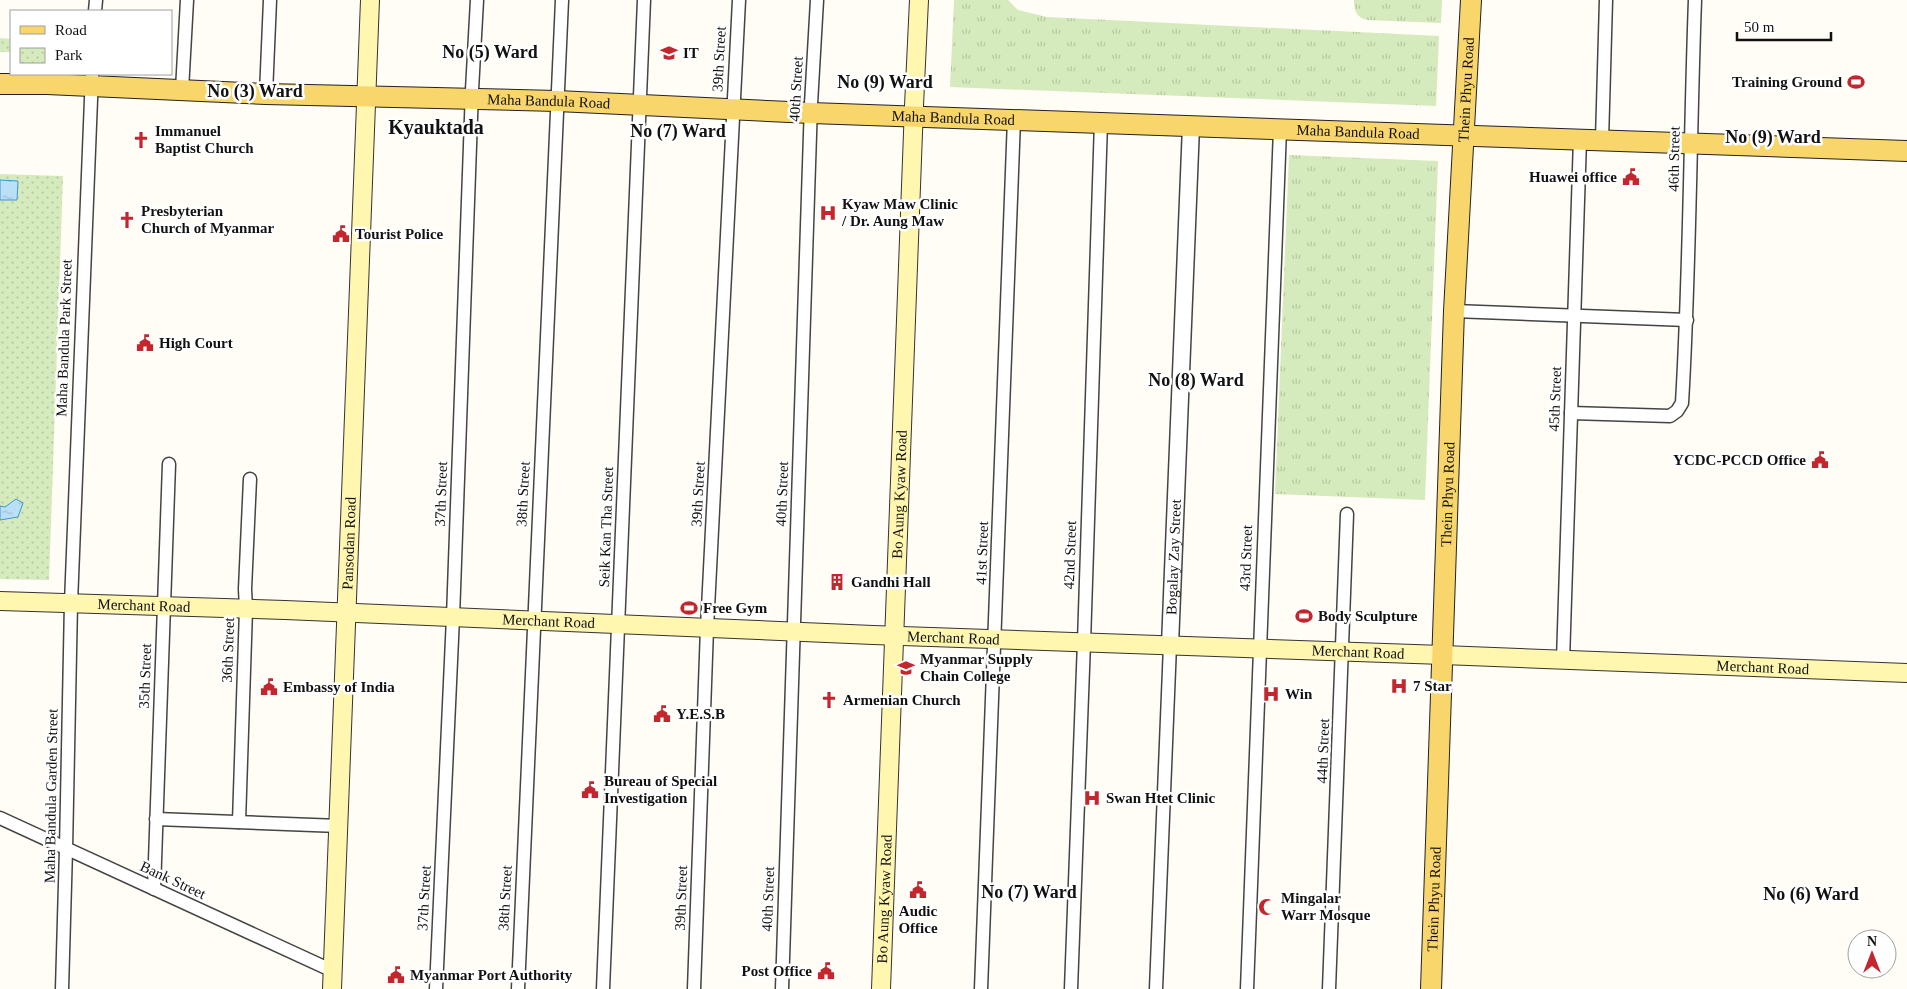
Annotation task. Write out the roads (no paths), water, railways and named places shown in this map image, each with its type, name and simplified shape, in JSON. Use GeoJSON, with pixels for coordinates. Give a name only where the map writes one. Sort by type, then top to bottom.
{"type":"FeatureCollection","features":[{"type":"Feature","properties":{"kind":"main road","name":"Pansodan Road"},"geometry":{"type":"LineString","coordinates":[[332,989],[370,0]]}},
{"type":"Feature","properties":{"kind":"main road","name":"Bo Aung Kyaw Road"},"geometry":{"type":"LineString","coordinates":[[880,989],[919,0]]}},
{"type":"Feature","properties":{"kind":"main road","name":"Thein Phyu Road"},"geometry":{"type":"LineString","coordinates":[[1430,989],[1454,311],[1471,0]]}},
{"type":"Feature","properties":{"kind":"main road","name":"Maha Bandula Road"},"geometry":{"type":"LineString","coordinates":[[0,84],[91,80],[366,98],[472,95],[557,97],[811,108],[914,116],[1580,139],[1601,135],[1907,151]]}},
{"type":"Feature","properties":{"kind":"main road","name":"Merchant Road"},"geometry":{"type":"LineString","coordinates":[[0,601],[1907,673]]}},
{"type":"Feature","properties":{"kind":"street"},"geometry":{"type":"LineString","coordinates":[[183,86],[187,0]]}},
{"type":"Feature","properties":{"kind":"street"},"geometry":{"type":"LineString","coordinates":[[266,90],[270,0]]}},
{"type":"Feature","properties":{"kind":"street","name":"37th Street"},"geometry":{"type":"LineString","coordinates":[[436,989],[453,617],[477,0]]}},
{"type":"Feature","properties":{"kind":"street","name":"38th Street"},"geometry":{"type":"LineString","coordinates":[[518,989],[562,0]]}},
{"type":"Feature","properties":{"kind":"street","name":"Seik Kan Tha Street"},"geometry":{"type":"LineString","coordinates":[[603,989],[644,0]]}},
{"type":"Feature","properties":{"kind":"street","name":"39th Street"},"geometry":{"type":"LineString","coordinates":[[694,989],[707,628],[739,0]]}},
{"type":"Feature","properties":{"kind":"street","name":"40th Street"},"geometry":{"type":"LineString","coordinates":[[782,989],[811,108],[818,0]]}},
{"type":"Feature","properties":{"kind":"street"},"geometry":{"type":"LineString","coordinates":[[1601,135],[1606,0]]}},
{"type":"Feature","properties":{"kind":"street","name":"46th Street"},"geometry":{"type":"LineString","coordinates":[[1571,413],[1670,416],[1677,411],[1682,403],[1687,320],[1690,139],[1695,0]]}},
{"type":"Feature","properties":{"kind":"street","name":"Maha Bandula Park Street"},"geometry":{"type":"LineString","coordinates":[[71,603],[91,80]]}},
{"type":"Feature","properties":{"kind":"street","name":"41st Street"},"geometry":{"type":"LineString","coordinates":[[981,989],[1014,119]]}},
{"type":"Feature","properties":{"kind":"street","name":"42nd Street"},"geometry":{"type":"LineString","coordinates":[[1071,989],[1100,122]]}},
{"type":"Feature","properties":{"kind":"street","name":"Bogalay Zay Street"},"geometry":{"type":"LineString","coordinates":[[1156,989],[1192,126]]}},
{"type":"Feature","properties":{"kind":"street","name":"43rd Street"},"geometry":{"type":"LineString","coordinates":[[1247,989],[1280,129]]}},
{"type":"Feature","properties":{"kind":"street","name":"45th Street"},"geometry":{"type":"LineString","coordinates":[[1563,660],[1580,139]]}},
{"type":"Feature","properties":{"kind":"street"},"geometry":{"type":"LineString","coordinates":[[1454,311],[1687,320]]}},
{"type":"Feature","properties":{"kind":"street","name":"35th Street"},"geometry":{"type":"LineString","coordinates":[[154,889],[169,464]]}},
{"type":"Feature","properties":{"kind":"street","name":"36th Street"},"geometry":{"type":"LineString","coordinates":[[239,822],[250,479]]}},
{"type":"Feature","properties":{"kind":"street","name":"44th Street"},"geometry":{"type":"LineString","coordinates":[[1329,989],[1348,514]]}},
{"type":"Feature","properties":{"kind":"street","name":"Maha Bandula Garden Street"},"geometry":{"type":"LineString","coordinates":[[62,989],[71,603]]}},
{"type":"Feature","properties":{"kind":"street","name":"Bank Street"},"geometry":{"type":"LineString","coordinates":[[0,818],[333,971]]}},
{"type":"Feature","properties":{"kind":"street"},"geometry":{"type":"LineString","coordinates":[[156,819],[338,826]]}},
{"type":"Feature","properties":{"kind":"water"},"geometry":{"type":"Polygon","coordinates":[[[0,180],[18,181],[17,200],[0,200],[0,180]]]}},
{"type":"Feature","properties":{"kind":"water"},"geometry":{"type":"Polygon","coordinates":[[[16,499],[23,503],[18,517],[0,520],[0,506],[5,507],[16,499]]]}},
{"type":"Feature","properties":{"kind":"place","name":"IT"},"geometry":{"type":"Point","coordinates":[669,53]}},
{"type":"Feature","properties":{"kind":"place","name":"Training Ground"},"geometry":{"type":"Point","coordinates":[1856,82]}},
{"type":"Feature","properties":{"kind":"place","name":"Immanuel Baptist Church"},"geometry":{"type":"Point","coordinates":[141,140]}},
{"type":"Feature","properties":{"kind":"place","name":"Huawei office"},"geometry":{"type":"Point","coordinates":[1631,177]}},
{"type":"Feature","properties":{"kind":"place","name":"Kyaw Maw Clinic / Dr. Aung Maw"},"geometry":{"type":"Point","coordinates":[828,213]}},
{"type":"Feature","properties":{"kind":"place","name":"Presbyterian Church of Myanmar"},"geometry":{"type":"Point","coordinates":[127,220]}},
{"type":"Feature","properties":{"kind":"place","name":"Tourist Police"},"geometry":{"type":"Point","coordinates":[341,234]}},
{"type":"Feature","properties":{"kind":"place","name":"High Court"},"geometry":{"type":"Point","coordinates":[145,343]}},
{"type":"Feature","properties":{"kind":"place","name":"YCDC-PCCD Office"},"geometry":{"type":"Point","coordinates":[1820,460]}},
{"type":"Feature","properties":{"kind":"place","name":"Gandhi Hall"},"geometry":{"type":"Point","coordinates":[837,582]}},
{"type":"Feature","properties":{"kind":"place","name":"Free Gym"},"geometry":{"type":"Point","coordinates":[689,608]}},
{"type":"Feature","properties":{"kind":"place","name":"Body Sculpture"},"geometry":{"type":"Point","coordinates":[1304,616]}},
{"type":"Feature","properties":{"kind":"place","name":"Myanmar Supply Chain College"},"geometry":{"type":"Point","coordinates":[906,668]}},
{"type":"Feature","properties":{"kind":"place","name":"7 Star"},"geometry":{"type":"Point","coordinates":[1399,686]}},
{"type":"Feature","properties":{"kind":"place","name":"Embassy of India"},"geometry":{"type":"Point","coordinates":[269,687]}},
{"type":"Feature","properties":{"kind":"place","name":"Win"},"geometry":{"type":"Point","coordinates":[1271,694]}},
{"type":"Feature","properties":{"kind":"place","name":"Armenian Church"},"geometry":{"type":"Point","coordinates":[829,700]}},
{"type":"Feature","properties":{"kind":"place","name":"Y.E.S.B"},"geometry":{"type":"Point","coordinates":[662,714]}},
{"type":"Feature","properties":{"kind":"place","name":"Bureau of Special Investigation"},"geometry":{"type":"Point","coordinates":[590,790]}},
{"type":"Feature","properties":{"kind":"place","name":"Swan Htet Clinic"},"geometry":{"type":"Point","coordinates":[1092,798]}},
{"type":"Feature","properties":{"kind":"place","name":"Audic Office"},"geometry":{"type":"Point","coordinates":[918,890]}},
{"type":"Feature","properties":{"kind":"place","name":"Mingalar Warr Mosque"},"geometry":{"type":"Point","coordinates":[1267,907]}},
{"type":"Feature","properties":{"kind":"place","name":"Post Office"},"geometry":{"type":"Point","coordinates":[826,971]}},
{"type":"Feature","properties":{"kind":"place","name":"Myanmar Port Authority"},"geometry":{"type":"Point","coordinates":[396,975]}},
{"type":"Feature","properties":{"kind":"district","name":"No (5) Ward"},"geometry":{"type":"Point","coordinates":[490,52]}},
{"type":"Feature","properties":{"kind":"district","name":"No (9) Ward"},"geometry":{"type":"Point","coordinates":[885,82]}},
{"type":"Feature","properties":{"kind":"district","name":"No (3) Ward"},"geometry":{"type":"Point","coordinates":[255,91]}},
{"type":"Feature","properties":{"kind":"district","name":"Kyauktada"},"geometry":{"type":"Point","coordinates":[436,127]}},
{"type":"Feature","properties":{"kind":"district","name":"No (7) Ward"},"geometry":{"type":"Point","coordinates":[678,131]}},
{"type":"Feature","properties":{"kind":"district","name":"No (9) Ward"},"geometry":{"type":"Point","coordinates":[1773,137]}},
{"type":"Feature","properties":{"kind":"district","name":"No (8) Ward"},"geometry":{"type":"Point","coordinates":[1196,380]}},
{"type":"Feature","properties":{"kind":"district","name":"No (7) Ward"},"geometry":{"type":"Point","coordinates":[1029,892]}},
{"type":"Feature","properties":{"kind":"district","name":"No (6) Ward"},"geometry":{"type":"Point","coordinates":[1811,894]}}]}
